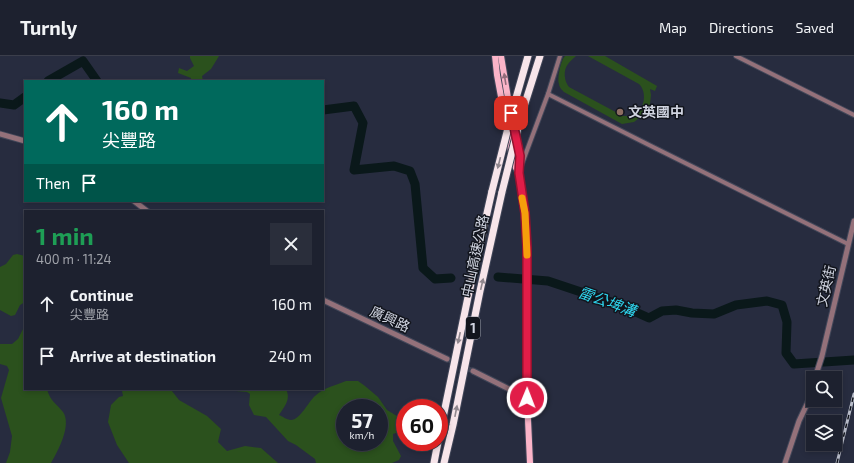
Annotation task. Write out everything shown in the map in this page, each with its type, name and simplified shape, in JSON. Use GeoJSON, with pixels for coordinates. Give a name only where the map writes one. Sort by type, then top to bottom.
{"type":"FeatureCollection","features":[{"type":"Feature","properties":{"kind":"highway","name":"中山高速公路"},"geometry":{"type":"LineString","coordinates":[[447,399],[492,191],[528,56]]}},
{"type":"Feature","properties":{"kind":"highway","name":"中山高速公路"},"geometry":{"type":"LineString","coordinates":[[444,463],[502,192],[521,116],[540,56]]}},
{"type":"Feature","properties":{"kind":"highway"},"geometry":{"type":"LineString","coordinates":[[434,463],[436,451]]}},
{"type":"Feature","properties":{"kind":"main road"},"geometry":{"type":"LineString","coordinates":[[495,56],[497,75],[513,162],[519,173]]}},
{"type":"Feature","properties":{"kind":"main road"},"geometry":{"type":"LineString","coordinates":[[501,56],[520,156],[519,173],[525,213],[527,247],[527,398],[530,463]]}},
{"type":"Feature","properties":{"kind":"street"},"geometry":{"type":"LineString","coordinates":[[519,173],[548,94],[560,56]]}},
{"type":"Feature","properties":{"kind":"street"},"geometry":{"type":"LineString","coordinates":[[736,56],[854,115]]}},
{"type":"Feature","properties":{"kind":"street"},"geometry":{"type":"LineString","coordinates":[[548,94],[848,244]]}},
{"type":"Feature","properties":{"kind":"street"},"geometry":{"type":"LineString","coordinates":[[0,134],[24,142]]}},
{"type":"Feature","properties":{"kind":"street"},"geometry":{"type":"LineString","coordinates":[[135,202],[146,210]]}},
{"type":"Feature","properties":{"kind":"street","name":"文英街"},"geometry":{"type":"LineString","coordinates":[[818,371],[854,221]]}},
{"type":"Feature","properties":{"kind":"street","name":"廣興路"},"geometry":{"type":"LineString","coordinates":[[324,300],[448,359]]}},
{"type":"Feature","properties":{"kind":"street"},"geometry":{"type":"LineString","coordinates":[[473,371],[527,398]]}},
{"type":"Feature","properties":{"kind":"street"},"geometry":{"type":"LineString","coordinates":[[785,463],[799,421],[806,406]]}},
{"type":"Feature","properties":{"kind":"green space"},"geometry":{"type":"Polygon","coordinates":[[[190,56],[219,56],[211,69],[202,76],[203,80],[191,80],[191,78],[178,73],[179,68],[187,71],[194,66],[190,56]]]}},
{"type":"Feature","properties":{"kind":"green space"},"geometry":{"type":"Polygon","coordinates":[[[565,56],[576,56],[565,69],[565,79],[567,85],[623,116],[631,116],[639,111],[644,99],[642,87],[588,56],[605,56],[657,86],[655,91],[650,89],[650,104],[643,115],[634,122],[622,124],[564,92],[560,86],[559,74],[565,56]]]}},
{"type":"Feature","properties":{"kind":"green space"},"geometry":{"type":"Polygon","coordinates":[[[17,254],[24,256],[24,303],[20,305],[15,315],[11,316],[0,310],[0,267],[6,264],[13,255],[17,254]]]}},
{"type":"Feature","properties":{"kind":"green space"},"geometry":{"type":"Polygon","coordinates":[[[24,327],[24,390],[47,390],[65,417],[66,424],[63,438],[51,463],[6,463],[10,452],[12,436],[1,398],[9,370],[7,366],[0,364],[0,344],[12,344],[18,339],[24,327]]]}},
{"type":"Feature","properties":{"kind":"green space"},"geometry":{"type":"Polygon","coordinates":[[[346,381],[358,381],[379,399],[336,399],[336,451],[388,451],[388,411],[396,416],[396,433],[393,434],[393,441],[396,447],[396,451],[398,451],[401,456],[399,460],[392,463],[316,463],[315,459],[288,441],[266,417],[254,415],[249,405],[250,394],[247,392],[224,390],[286,390],[288,399],[279,415],[291,420],[298,417],[313,398],[324,390],[346,381]]]}},
{"type":"Feature","properties":{"kind":"green space"},"geometry":{"type":"Polygon","coordinates":[[[122,390],[172,391],[179,400],[207,416],[221,429],[218,442],[227,451],[245,446],[261,448],[278,463],[129,463],[117,445],[108,422],[111,405],[119,397],[123,396],[122,390]]]}},
{"type":"Feature","properties":{"kind":"waterway","name":"雷公埤溝"},"geometry":{"type":"LineString","coordinates":[[50,80],[83,61],[96,80]]}},
{"type":"Feature","properties":{"kind":"waterway","name":"雷公埤溝"},"geometry":{"type":"LineString","coordinates":[[0,103],[14,105],[24,98]]}},
{"type":"Feature","properties":{"kind":"waterway","name":"雷公埤溝"},"geometry":{"type":"LineString","coordinates":[[324,110],[354,106],[363,123],[354,170],[394,166],[410,171],[415,184],[423,268],[435,279],[451,278]]}},
{"type":"Feature","properties":{"kind":"waterway","name":"雷公埤溝"},"geometry":{"type":"LineString","coordinates":[[498,277],[548,281],[620,305],[649,318],[662,311],[676,310],[692,313],[714,314],[736,305],[767,301],[782,305],[787,322],[786,353],[794,364],[854,360]]}},
{"type":"Feature","properties":{"kind":"tunnel"},"geometry":{"type":"LineString","coordinates":[[447,359],[473,371]]}},
{"type":"Feature","properties":{"kind":"railway"},"geometry":{"type":"LineString","coordinates":[[837,463],[854,394]]}},
{"type":"Feature","properties":{"kind":"slow traffic"},"geometry":{"type":"LineString","coordinates":[[522,198],[525,213],[527,255]]}},
{"type":"Feature","properties":{"kind":"place","name":"文英國中"},"geometry":{"type":"Point","coordinates":[620,112]}},
{"type":"Feature","properties":{"kind":"route"},"geometry":{"type":"LineString","coordinates":[[511,113],[520,156],[519,173],[525,213],[527,247],[527,398]]}}]}
